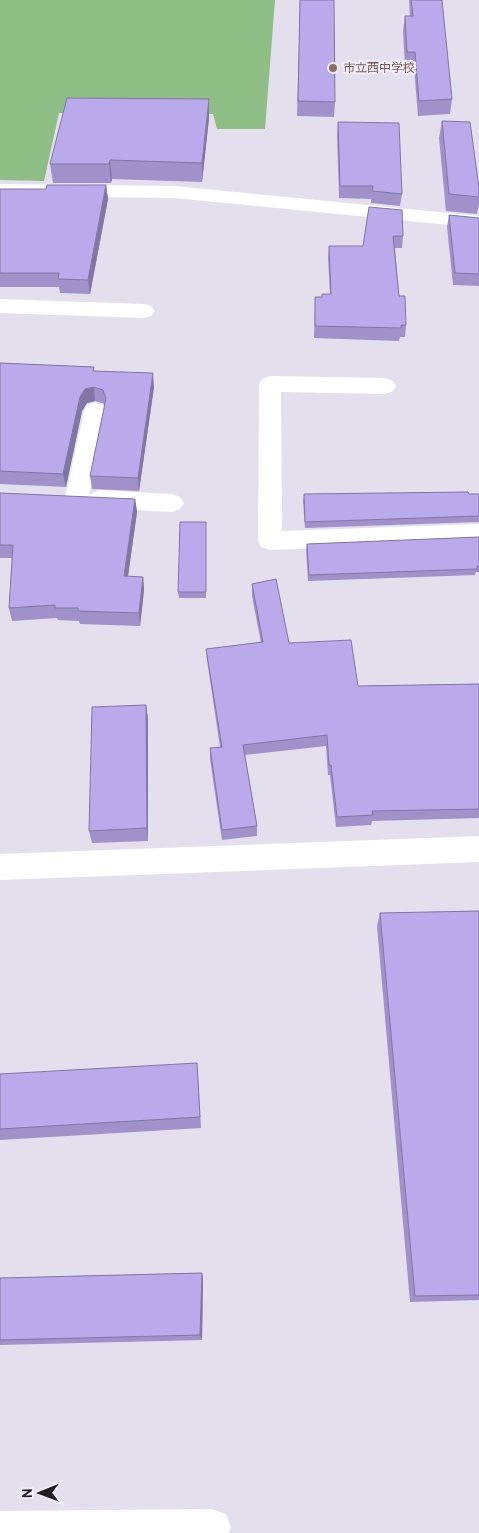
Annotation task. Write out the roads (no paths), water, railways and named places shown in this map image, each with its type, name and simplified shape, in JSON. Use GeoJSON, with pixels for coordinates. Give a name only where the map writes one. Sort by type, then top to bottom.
{"type":"FeatureCollection","features":[{"type":"Feature","properties":{"kind":"street"},"geometry":{"type":"LineString","coordinates":[[0,190],[174,192],[479,222]]}},
{"type":"Feature","properties":{"kind":"street"},"geometry":{"type":"LineString","coordinates":[[0,306],[144,311]]}},
{"type":"Feature","properties":{"kind":"street"},"geometry":{"type":"LineString","coordinates":[[385,386],[270,384],[270,541],[479,533]]}},
{"type":"Feature","properties":{"kind":"street"},"geometry":{"type":"LineString","coordinates":[[95,411],[67,498],[172,503]]}},
{"type":"Feature","properties":{"kind":"street"},"geometry":{"type":"LineString","coordinates":[[0,867],[479,849]]}},
{"type":"Feature","properties":{"kind":"street"},"geometry":{"type":"LineString","coordinates":[[0,1530],[212,1528]]}},
{"type":"Feature","properties":{"kind":"place","name":"市立西中学校"},"geometry":{"type":"Point","coordinates":[333,68]}}]}
